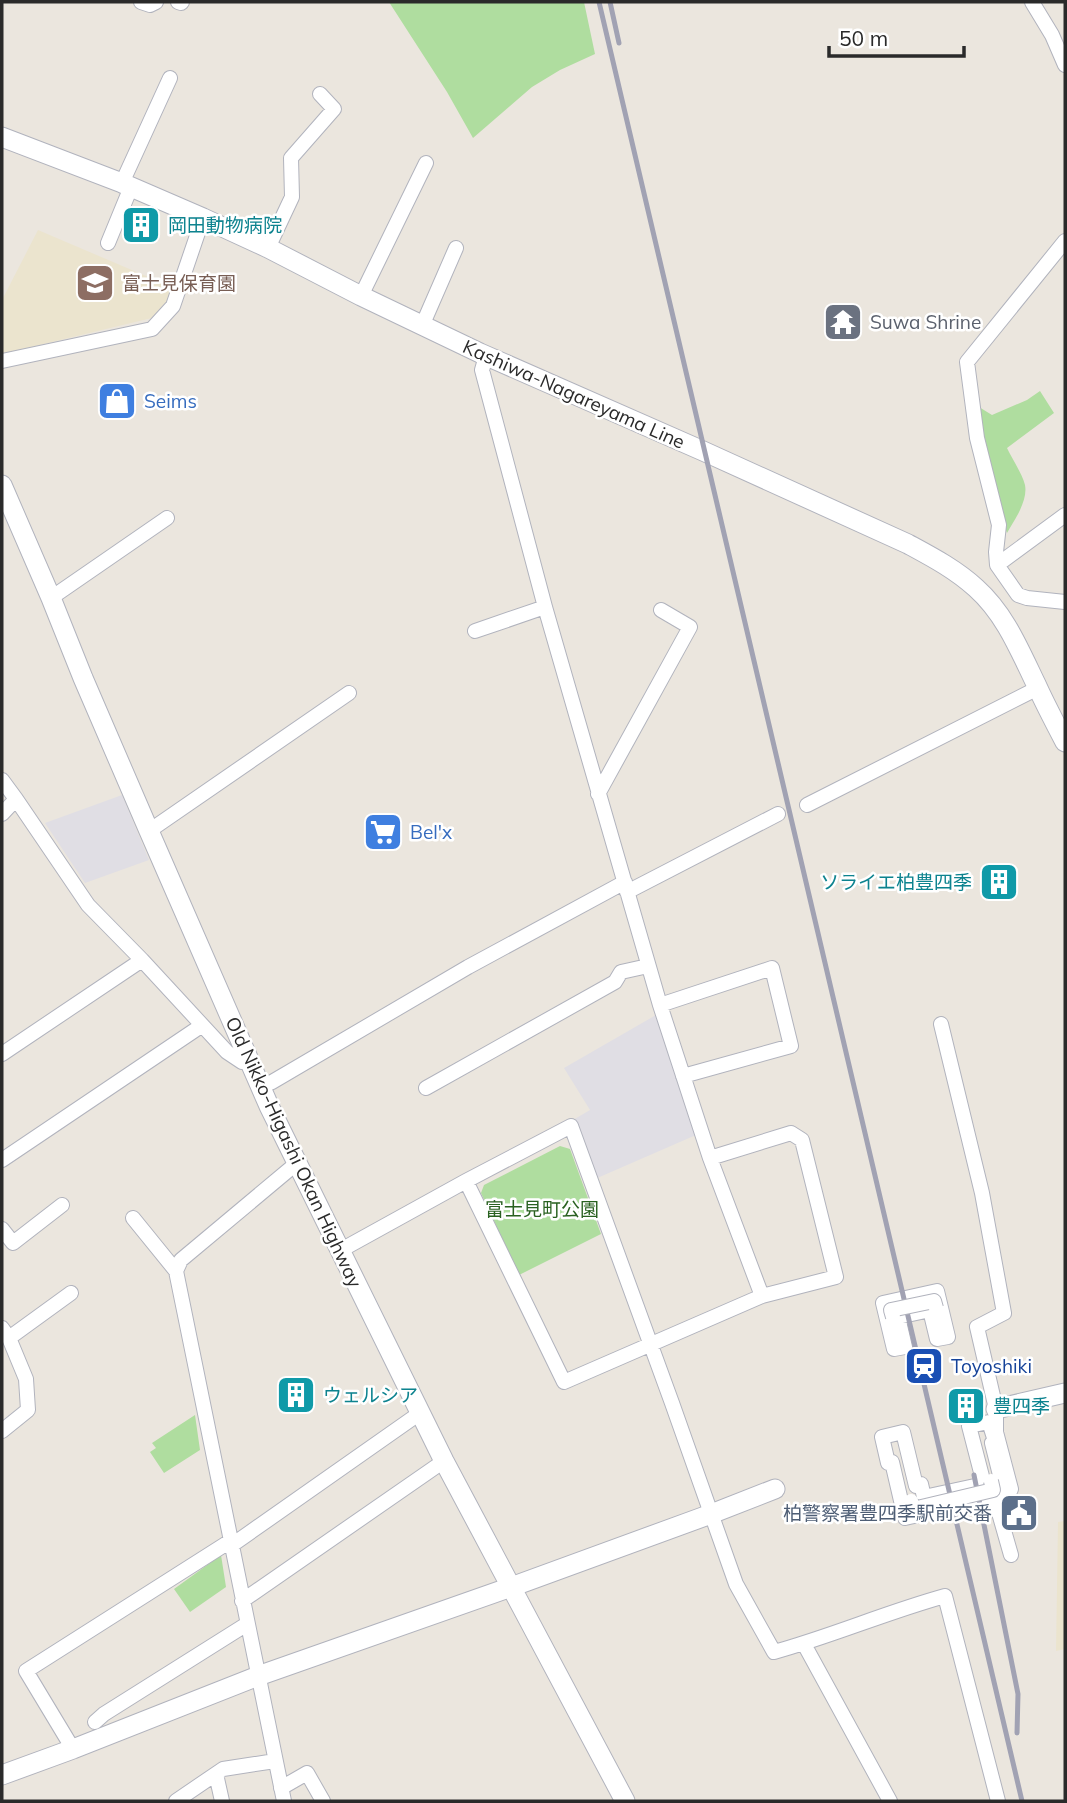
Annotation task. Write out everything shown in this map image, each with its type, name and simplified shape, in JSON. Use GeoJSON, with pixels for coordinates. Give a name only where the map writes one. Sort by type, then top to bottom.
{"type":"FeatureCollection","features":[{"type":"Feature","properties":{"kind":"street"},"geometry":{"type":"LineString","coordinates":[[141,2],[150,5],[156,2]]}},
{"type":"Feature","properties":{"kind":"street"},"geometry":{"type":"LineString","coordinates":[[1032,2],[1052,35],[1065,65]]}},
{"type":"Feature","properties":{"kind":"street"},"geometry":{"type":"LineString","coordinates":[[1052,35],[1065,25]]}},
{"type":"Feature","properties":{"kind":"street"},"geometry":{"type":"LineString","coordinates":[[108,243],[127,185],[170,78]]}},
{"type":"Feature","properties":{"kind":"street"},"geometry":{"type":"LineString","coordinates":[[268,248],[292,197],[291,158],[334,109],[320,94]]}},
{"type":"Feature","properties":{"kind":"street","name":"Kashiwa-Nagareyama Line"},"geometry":{"type":"LineString","coordinates":[[2,137],[127,185],[202,218],[486,356],[703,451],[937,559],[977,589],[1011,630],[1065,742]]}},
{"type":"Feature","properties":{"kind":"street"},"geometry":{"type":"LineString","coordinates":[[361,296],[426,163]]}},
{"type":"Feature","properties":{"kind":"street"},"geometry":{"type":"LineString","coordinates":[[2,361],[152,329],[173,306],[202,218]]}},
{"type":"Feature","properties":{"kind":"street"},"geometry":{"type":"LineString","coordinates":[[1065,241],[967,362],[977,438],[999,525],[996,552],[998,565],[1018,595],[1065,602]]}},
{"type":"Feature","properties":{"kind":"street"},"geometry":{"type":"LineString","coordinates":[[422,326],[456,248]]}},
{"type":"Feature","properties":{"kind":"street"},"geometry":{"type":"LineString","coordinates":[[486,356],[482,370],[545,607],[648,966],[710,1158],[762,1296]]}},
{"type":"Feature","properties":{"kind":"street","name":"Old Nikko-Higashi Okan Highway"},"geometry":{"type":"LineString","coordinates":[[2,485],[260,1087],[444,1461],[625,1801]]}},
{"type":"Feature","properties":{"kind":"street"},"geometry":{"type":"LineString","coordinates":[[998,565],[1065,514]]}},
{"type":"Feature","properties":{"kind":"street"},"geometry":{"type":"LineString","coordinates":[[51,598],[167,518]]}},
{"type":"Feature","properties":{"kind":"street"},"geometry":{"type":"LineString","coordinates":[[997,610],[1018,595]]}},
{"type":"Feature","properties":{"kind":"street"},"geometry":{"type":"LineString","coordinates":[[475,631],[545,607]]}},
{"type":"Feature","properties":{"kind":"street"},"geometry":{"type":"LineString","coordinates":[[598,794],[690,627],[661,610]]}},
{"type":"Feature","properties":{"kind":"street"},"geometry":{"type":"LineString","coordinates":[[807,805],[1038,688]]}},
{"type":"Feature","properties":{"kind":"street"},"geometry":{"type":"LineString","coordinates":[[149,831],[349,693]]}},
{"type":"Feature","properties":{"kind":"street"},"geometry":{"type":"LineString","coordinates":[[2,780],[88,905],[227,1052],[242,1062],[248,1060]]}},
{"type":"Feature","properties":{"kind":"street"},"geometry":{"type":"LineString","coordinates":[[2,814],[16,799]]}},
{"type":"Feature","properties":{"kind":"street"},"geometry":{"type":"LineString","coordinates":[[260,1087],[468,967],[778,814]]}},
{"type":"Feature","properties":{"kind":"street"},"geometry":{"type":"LineString","coordinates":[[2,1054],[142,960]]}},
{"type":"Feature","properties":{"kind":"street"},"geometry":{"type":"LineString","coordinates":[[426,1088],[615,982],[621,972],[648,966]]}},
{"type":"Feature","properties":{"kind":"street"},"geometry":{"type":"LineString","coordinates":[[660,1005],[772,968],[791,1046],[683,1076]]}},
{"type":"Feature","properties":{"kind":"street"},"geometry":{"type":"LineString","coordinates":[[941,1024],[982,1193],[1004,1313],[976,1327],[996,1409],[996,1432],[1011,1489],[999,1513],[1011,1555]]}},
{"type":"Feature","properties":{"kind":"street"},"geometry":{"type":"LineString","coordinates":[[2,1160],[201,1026]]}},
{"type":"Feature","properties":{"kind":"street"},"geometry":{"type":"LineString","coordinates":[[341,1250],[571,1126],[736,1584],[774,1652],[945,1596],[998,1801]]}},
{"type":"Feature","properties":{"kind":"street"},"geometry":{"type":"LineString","coordinates":[[466,1181],[564,1382],[762,1296],[836,1277],[802,1140],[791,1133],[710,1158]]}},
{"type":"Feature","properties":{"kind":"street"},"geometry":{"type":"LineString","coordinates":[[176,1271],[181,1260],[297,1163]]}},
{"type":"Feature","properties":{"kind":"street"},"geometry":{"type":"LineString","coordinates":[[2,1229],[13,1243],[62,1205]]}},
{"type":"Feature","properties":{"kind":"street"},"geometry":{"type":"LineString","coordinates":[[133,1217],[176,1271],[283,1794],[306,1773],[323,1801]]}},
{"type":"Feature","properties":{"kind":"street"},"geometry":{"type":"LineString","coordinates":[[937,1291],[948,1337],[937,1339],[930,1310],[919,1312],[898,1317],[905,1347],[894,1349],[883,1303],[937,1291]]}},
{"type":"Feature","properties":{"kind":"street"},"geometry":{"type":"LineString","coordinates":[[2,1431],[28,1410],[26,1379],[5,1333],[71,1293]]}},
{"type":"Feature","properties":{"kind":"street"},"geometry":{"type":"LineString","coordinates":[[893,1317],[891,1310],[923,1303],[933,1301],[936,1308]]}},
{"type":"Feature","properties":{"kind":"street"},"geometry":{"type":"LineString","coordinates":[[996,1409],[1065,1393]]}},
{"type":"Feature","properties":{"kind":"street"},"geometry":{"type":"LineString","coordinates":[[73,1749],[26,1671],[232,1543],[420,1413]]}},
{"type":"Feature","properties":{"kind":"street"},"geometry":{"type":"LineString","coordinates":[[989,1422],[1005,1495],[994,1498],[995,1503],[983,1506],[982,1501],[905,1518],[892,1462],[888,1462],[882,1437],[903,1432],[916,1486],[921,1484],[924,1497],[984,1484],[969,1426],[989,1422]]}},
{"type":"Feature","properties":{"kind":"street"},"geometry":{"type":"LineString","coordinates":[[242,1601],[444,1461]]}},
{"type":"Feature","properties":{"kind":"street"},"geometry":{"type":"LineString","coordinates":[[911,1501],[913,1509],[993,1490],[991,1481]]}},
{"type":"Feature","properties":{"kind":"street"},"geometry":{"type":"LineString","coordinates":[[2,1776],[258,1676],[511,1587],[775,1489]]}},
{"type":"Feature","properties":{"kind":"street"},"geometry":{"type":"LineString","coordinates":[[95,1722],[247,1624]]}},
{"type":"Feature","properties":{"kind":"street"},"geometry":{"type":"LineString","coordinates":[[804,1644],[890,1801]]}},
{"type":"Feature","properties":{"kind":"street"},"geometry":{"type":"LineString","coordinates":[[176,1801],[223,1769],[275,1761]]}},
{"type":"Feature","properties":{"kind":"street"},"geometry":{"type":"LineString","coordinates":[[216,1774],[222,1801]]}},
{"type":"Feature","properties":{"kind":"shaded area"},"geometry":{"type":"Polygon","coordinates":[[[38,230],[174,288],[169,301],[156,317],[2,354],[2,300],[38,230]]]}},
{"type":"Feature","properties":{"kind":"shaded area"},"geometry":{"type":"Polygon","coordinates":[[[122,795],[149,860],[85,883],[45,823],[122,795]]]}},
{"type":"Feature","properties":{"kind":"shaded area"},"geometry":{"type":"Polygon","coordinates":[[[656,1015],[696,1135],[595,1179],[573,1120],[590,1110],[564,1068],[656,1015]]]}},
{"type":"Feature","properties":{"kind":"shaded area"},"geometry":{"type":"Polygon","coordinates":[[[1065,1521],[1065,1649],[1056,1651],[1058,1522],[1065,1521]]]}},
{"type":"Feature","properties":{"kind":"green space"},"geometry":{"type":"Polygon","coordinates":[[[389,2],[584,2],[595,54],[532,87],[473,138],[389,2]]]}},
{"type":"Feature","properties":{"kind":"green space"},"geometry":{"type":"Polygon","coordinates":[[[1040,391],[1054,413],[1007,448],[1022,476],[1025,497],[1007,533],[974,440],[979,407],[992,415],[1027,400],[1040,391]]]}},
{"type":"Feature","properties":{"kind":"green space","name":"富士見町公園"},"geometry":{"type":"Polygon","coordinates":[[[560,1146],[570,1149],[601,1234],[519,1275],[481,1193],[484,1185],[560,1146]]]}},
{"type":"Feature","properties":{"kind":"green space"},"geometry":{"type":"Polygon","coordinates":[[[195,1415],[200,1450],[164,1473],[150,1452],[156,1448],[152,1443],[195,1415]]]}},
{"type":"Feature","properties":{"kind":"green space"},"geometry":{"type":"Polygon","coordinates":[[[221,1555],[226,1587],[190,1612],[174,1589],[221,1555]]]}},
{"type":"Feature","properties":{"kind":"railway"},"geometry":{"type":"LineString","coordinates":[[599,2],[1022,1801]]}},
{"type":"Feature","properties":{"kind":"railway"},"geometry":{"type":"LineString","coordinates":[[610,2],[619,43]]}},
{"type":"Feature","properties":{"kind":"railway"},"geometry":{"type":"LineString","coordinates":[[974,1475],[1018,1694],[1017,1733]]}},
{"type":"Feature","properties":{"kind":"place","name":"岡田動物病院"},"geometry":{"type":"Point","coordinates":[141,225]}},
{"type":"Feature","properties":{"kind":"place","name":"富士見保育園"},"geometry":{"type":"Point","coordinates":[95,283]}},
{"type":"Feature","properties":{"kind":"place","name":"Suwa Shrine"},"geometry":{"type":"Point","coordinates":[843,322]}},
{"type":"Feature","properties":{"kind":"place","name":"Seims"},"geometry":{"type":"Point","coordinates":[117,401]}},
{"type":"Feature","properties":{"kind":"place","name":"Bel'x"},"geometry":{"type":"Point","coordinates":[383,832]}},
{"type":"Feature","properties":{"kind":"place","name":"ソライエ柏豊四季"},"geometry":{"type":"Point","coordinates":[999,882]}},
{"type":"Feature","properties":{"kind":"place","name":"Toyoshiki"},"geometry":{"type":"Point","coordinates":[924,1366]}},
{"type":"Feature","properties":{"kind":"place","name":"ウェルシア"},"geometry":{"type":"Point","coordinates":[296,1395]}},
{"type":"Feature","properties":{"kind":"place","name":"豊四季"},"geometry":{"type":"Point","coordinates":[966,1406]}},
{"type":"Feature","properties":{"kind":"place","name":"柏警察署豊四季駅前交番"},"geometry":{"type":"Point","coordinates":[1019,1513]}}]}
